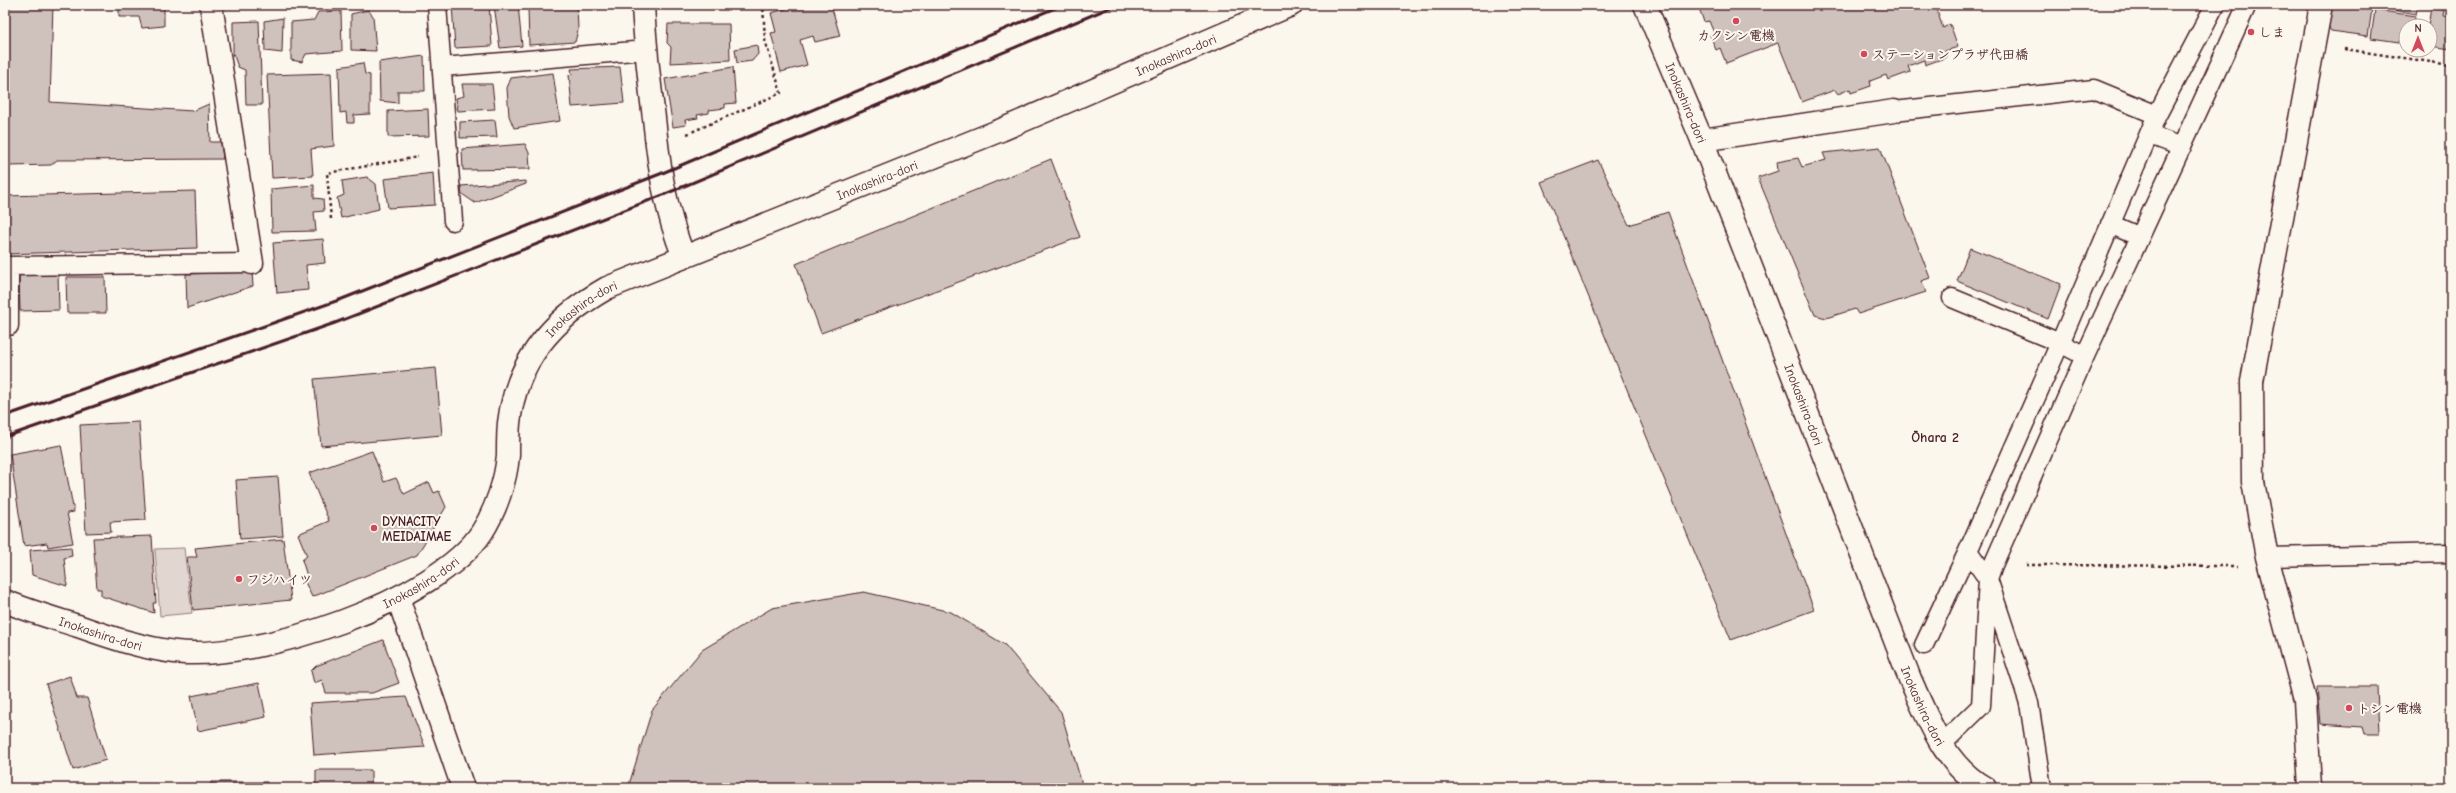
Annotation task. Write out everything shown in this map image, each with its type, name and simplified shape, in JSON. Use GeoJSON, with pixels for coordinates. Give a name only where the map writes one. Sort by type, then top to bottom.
{"type":"FeatureCollection","features":[{"type":"Feature","properties":{"kind":"main road"},"geometry":{"type":"LineString","coordinates":[[211,5],[252,263]]}},
{"type":"Feature","properties":{"kind":"main road"},"geometry":{"type":"LineString","coordinates":[[643,5],[646,50],[663,195],[674,234],[684,257]]}},
{"type":"Feature","properties":{"kind":"main road","name":"Inokashira-dori"},"geometry":{"type":"LineString","coordinates":[[5,601],[127,642],[175,652],[204,654],[270,642],[332,626],[398,598],[446,570],[466,553],[482,531],[495,507],[504,479],[508,457],[509,420],[516,395],[534,353],[550,330],[567,313],[607,288],[1001,130],[1291,5]]}},
{"type":"Feature","properties":{"kind":"main road","name":"Inokashira-dori"},"geometry":{"type":"LineString","coordinates":[[1645,5],[1702,140],[1910,679],[1942,744],[1964,774],[1976,786]]}},
{"type":"Feature","properties":{"kind":"main road"},"geometry":{"type":"LineString","coordinates":[[2310,788],[2305,700],[2268,562],[2253,482],[2252,381],[2321,5]]}},
{"type":"Feature","properties":{"kind":"main road"},"geometry":{"type":"LineString","coordinates":[[1702,140],[1894,111]]}},
{"type":"Feature","properties":{"kind":"main road"},"geometry":{"type":"LineString","coordinates":[[398,598],[463,788]]}},
{"type":"Feature","properties":{"kind":"lane"},"geometry":{"type":"LineString","coordinates":[[437,5],[453,221]]}},
{"type":"Feature","properties":{"kind":"lane"},"geometry":{"type":"LineString","coordinates":[[1924,645],[1968,552],[2060,343],[2110,224],[2150,135],[2157,114],[2216,5]]}},
{"type":"Feature","properties":{"kind":"lane"},"geometry":{"type":"LineString","coordinates":[[1942,744],[1981,706],[1990,572],[2085,356],[2247,5]]}},
{"type":"Feature","properties":{"kind":"lane"},"geometry":{"type":"LineString","coordinates":[[442,67],[646,50]]}},
{"type":"Feature","properties":{"kind":"lane"},"geometry":{"type":"LineString","coordinates":[[1894,111],[2094,89],[2157,114]]}},
{"type":"Feature","properties":{"kind":"lane"},"geometry":{"type":"LineString","coordinates":[[2150,135],[2182,147]]}},
{"type":"Feature","properties":{"kind":"lane"},"geometry":{"type":"LineString","coordinates":[[2110,224],[2140,237]]}},
{"type":"Feature","properties":{"kind":"lane"},"geometry":{"type":"LineString","coordinates":[[5,326],[9,326],[9,266],[252,263]]}},
{"type":"Feature","properties":{"kind":"lane"},"geometry":{"type":"LineString","coordinates":[[1952,298],[2060,343],[2085,356]]}},
{"type":"Feature","properties":{"kind":"lane"},"geometry":{"type":"LineString","coordinates":[[1968,552],[1990,572],[2029,703],[2042,788]]}},
{"type":"Feature","properties":{"kind":"lane"},"geometry":{"type":"LineString","coordinates":[[2268,562],[2451,554]]}},
{"type":"Feature","properties":{"kind":"path"},"geometry":{"type":"LineString","coordinates":[[657,147],[781,93],[765,40],[763,5]]}},
{"type":"Feature","properties":{"kind":"path"},"geometry":{"type":"LineString","coordinates":[[2314,44],[2451,65]]}},
{"type":"Feature","properties":{"kind":"path"},"geometry":{"type":"LineString","coordinates":[[331,219],[327,172],[448,152]]}},
{"type":"Feature","properties":{"kind":"path"},"geometry":{"type":"LineString","coordinates":[[1990,572],[2268,562]]}},
{"type":"Feature","properties":{"kind":"shaded area"},"geometry":{"type":"Polygon","coordinates":[[[184,548],[192,613],[160,616],[155,549],[184,548]]]}},
{"type":"Feature","properties":{"kind":"building"},"geometry":{"type":"Polygon","coordinates":[[[5,5],[53,5],[50,102],[193,111],[209,104],[210,142],[221,142],[223,159],[57,160],[51,165],[8,166],[5,5]]]}},
{"type":"Feature","properties":{"kind":"building"},"geometry":{"type":"Polygon","coordinates":[[[119,5],[164,5],[164,26],[142,28],[139,17],[119,17],[119,5]]]}},
{"type":"Feature","properties":{"kind":"building"},"geometry":{"type":"Polygon","coordinates":[[[452,5],[489,5],[492,46],[455,48],[452,5]]]}},
{"type":"Feature","properties":{"kind":"building"},"geometry":{"type":"Polygon","coordinates":[[[494,5],[518,5],[522,46],[500,48],[494,5]]]}},
{"type":"Feature","properties":{"kind":"building"},"geometry":{"type":"Polygon","coordinates":[[[577,5],[578,30],[575,42],[529,45],[528,8],[577,5]]]}},
{"type":"Feature","properties":{"kind":"building"},"geometry":{"type":"Polygon","coordinates":[[[800,5],[831,5],[840,36],[815,42],[813,36],[800,40],[807,65],[781,72],[771,33],[776,32],[771,13],[800,5]]]}},
{"type":"Feature","properties":{"kind":"building","name":"ステーションプラザ代田橋"},"geometry":{"type":"Polygon","coordinates":[[[1704,5],[1820,5],[1822,9],[1833,5],[1935,5],[1943,28],[1950,24],[1958,47],[1945,51],[1947,57],[1925,65],[1924,60],[1908,66],[1910,72],[1888,80],[1886,75],[1870,81],[1871,86],[1851,93],[1850,89],[1838,94],[1835,90],[1802,102],[1778,43],[1726,63],[1720,48],[1716,50],[1710,35],[1714,33],[1709,21],[1704,22],[1699,8],[1704,5]]]}},
{"type":"Feature","properties":{"kind":"building"},"geometry":{"type":"Polygon","coordinates":[[[2329,5],[2372,9],[2368,36],[2331,31],[2326,22],[2329,5]]]}},
{"type":"Feature","properties":{"kind":"building"},"geometry":{"type":"Polygon","coordinates":[[[2363,5],[2418,5],[2416,14],[2363,5]]]}},
{"type":"Feature","properties":{"kind":"building"},"geometry":{"type":"Polygon","coordinates":[[[2431,8],[2444,10],[2443,16],[2451,17],[2451,49],[2438,47],[2438,18],[2429,18],[2431,8]]]}},
{"type":"Feature","properties":{"kind":"building"},"geometry":{"type":"Polygon","coordinates":[[[368,10],[373,16],[376,51],[351,50],[351,14],[368,10]]]}},
{"type":"Feature","properties":{"kind":"building"},"geometry":{"type":"Polygon","coordinates":[[[2375,10],[2415,16],[2415,18],[2398,18],[2398,42],[2371,38],[2375,10]]]}},
{"type":"Feature","properties":{"kind":"building"},"geometry":{"type":"Polygon","coordinates":[[[341,11],[342,51],[306,54],[302,62],[291,60],[291,22],[314,20],[318,12],[341,11]]]}},
{"type":"Feature","properties":{"kind":"building"},"geometry":{"type":"Polygon","coordinates":[[[283,18],[282,53],[265,51],[264,21],[283,18]]]}},
{"type":"Feature","properties":{"kind":"building"},"geometry":{"type":"Polygon","coordinates":[[[259,21],[262,105],[246,105],[245,70],[238,67],[233,53],[233,22],[259,21]]]}},
{"type":"Feature","properties":{"kind":"building"},"geometry":{"type":"Polygon","coordinates":[[[668,24],[729,24],[730,60],[670,63],[671,47],[667,43],[668,24]]]}},
{"type":"Feature","properties":{"kind":"building"},"geometry":{"type":"Polygon","coordinates":[[[757,45],[758,54],[752,61],[737,63],[735,49],[757,45]]]}},
{"type":"Feature","properties":{"kind":"building"},"geometry":{"type":"Polygon","coordinates":[[[424,56],[425,91],[398,91],[398,103],[380,101],[379,62],[424,56]]]}},
{"type":"Feature","properties":{"kind":"building"},"geometry":{"type":"Polygon","coordinates":[[[363,63],[365,74],[370,75],[370,114],[354,115],[354,123],[347,123],[346,112],[340,113],[339,67],[363,63]]]}},
{"type":"Feature","properties":{"kind":"building"},"geometry":{"type":"Polygon","coordinates":[[[620,67],[624,103],[572,107],[569,75],[572,74],[571,69],[620,67]]]}},
{"type":"Feature","properties":{"kind":"building"},"geometry":{"type":"Polygon","coordinates":[[[733,67],[736,103],[725,104],[725,108],[709,110],[709,113],[697,115],[698,118],[685,120],[686,125],[673,127],[665,79],[733,67]]]}},
{"type":"Feature","properties":{"kind":"building"},"geometry":{"type":"Polygon","coordinates":[[[331,73],[334,146],[311,149],[313,176],[272,178],[267,75],[331,73]]]}},
{"type":"Feature","properties":{"kind":"building"},"geometry":{"type":"Polygon","coordinates":[[[553,73],[560,121],[514,128],[509,116],[507,88],[511,78],[553,73]]]}},
{"type":"Feature","properties":{"kind":"building"},"geometry":{"type":"Polygon","coordinates":[[[462,84],[492,84],[495,109],[458,111],[456,98],[464,96],[462,84]]]}},
{"type":"Feature","properties":{"kind":"building"},"geometry":{"type":"Polygon","coordinates":[[[428,109],[429,136],[388,137],[388,111],[428,109]]]}},
{"type":"Feature","properties":{"kind":"building"},"geometry":{"type":"Polygon","coordinates":[[[495,120],[497,137],[460,138],[460,122],[495,120]]]}},
{"type":"Feature","properties":{"kind":"building"},"geometry":{"type":"Polygon","coordinates":[[[525,144],[529,153],[530,169],[463,170],[462,149],[525,144]]]}},
{"type":"Feature","properties":{"kind":"building"},"geometry":{"type":"Polygon","coordinates":[[[1880,147],[1930,278],[1921,281],[1926,292],[1858,314],[1855,309],[1826,318],[1815,315],[1758,178],[1778,171],[1777,162],[1798,158],[1802,167],[1826,160],[1823,153],[1880,147]]]}},
{"type":"Feature","properties":{"kind":"building"},"geometry":{"type":"Polygon","coordinates":[[[1051,159],[1080,237],[821,333],[796,264],[1051,159]]]}},
{"type":"Feature","properties":{"kind":"building"},"geometry":{"type":"Polygon","coordinates":[[[1598,160],[1629,225],[1668,212],[1814,610],[1731,640],[1541,182],[1598,160]]]}},
{"type":"Feature","properties":{"kind":"building"},"geometry":{"type":"Polygon","coordinates":[[[433,173],[435,205],[388,208],[384,179],[433,173]]]}},
{"type":"Feature","properties":{"kind":"building"},"geometry":{"type":"Polygon","coordinates":[[[367,177],[376,184],[379,209],[341,218],[337,198],[344,195],[342,181],[367,177]]]}},
{"type":"Feature","properties":{"kind":"building"},"geometry":{"type":"Polygon","coordinates":[[[526,181],[526,184],[475,203],[462,194],[461,186],[526,181]]]}},
{"type":"Feature","properties":{"kind":"building"},"geometry":{"type":"Polygon","coordinates":[[[314,185],[314,198],[323,199],[324,211],[314,212],[316,231],[272,232],[271,189],[314,185]]]}},
{"type":"Feature","properties":{"kind":"building"},"geometry":{"type":"Polygon","coordinates":[[[195,191],[197,248],[5,254],[5,196],[195,191]]]}},
{"type":"Feature","properties":{"kind":"building"},"geometry":{"type":"Polygon","coordinates":[[[323,239],[325,263],[306,265],[308,290],[277,293],[273,243],[323,239]]]}},
{"type":"Feature","properties":{"kind":"building"},"geometry":{"type":"Polygon","coordinates":[[[1970,248],[2061,284],[2048,319],[1957,281],[1970,248]]]}},
{"type":"Feature","properties":{"kind":"building"},"geometry":{"type":"Polygon","coordinates":[[[252,272],[253,286],[187,308],[186,274],[252,272]]]}},
{"type":"Feature","properties":{"kind":"building"},"geometry":{"type":"Polygon","coordinates":[[[58,274],[59,310],[20,311],[19,275],[58,274]]]}},
{"type":"Feature","properties":{"kind":"building"},"geometry":{"type":"Polygon","coordinates":[[[66,277],[105,277],[106,313],[67,313],[66,277]]]}},
{"type":"Feature","properties":{"kind":"building"},"geometry":{"type":"Polygon","coordinates":[[[436,368],[442,435],[321,446],[314,379],[436,368]]]}},
{"type":"Feature","properties":{"kind":"building"},"geometry":{"type":"Polygon","coordinates":[[[139,422],[146,520],[110,522],[111,532],[86,533],[80,425],[139,422]]]}},
{"type":"Feature","properties":{"kind":"building"},"geometry":{"type":"Polygon","coordinates":[[[61,445],[74,512],[67,513],[73,543],[48,547],[47,543],[24,546],[10,454],[61,445]]]}},
{"type":"Feature","properties":{"kind":"building","name":"DYNACITY MEIDAIMAE"},"geometry":{"type":"Polygon","coordinates":[[[372,451],[384,482],[396,478],[404,494],[429,482],[434,493],[439,491],[446,507],[417,555],[312,597],[303,578],[307,576],[302,560],[307,556],[298,534],[329,521],[309,473],[372,451]]]}},
{"type":"Feature","properties":{"kind":"building"},"geometry":{"type":"Polygon","coordinates":[[[278,477],[283,536],[240,539],[236,480],[278,477]]]}},
{"type":"Feature","properties":{"kind":"building"},"geometry":{"type":"Polygon","coordinates":[[[152,536],[156,603],[153,603],[154,613],[101,596],[101,589],[97,589],[93,538],[152,536]]]}},
{"type":"Feature","properties":{"kind":"building","name":"フジハイツ"},"geometry":{"type":"Polygon","coordinates":[[[283,539],[291,600],[193,610],[187,557],[197,557],[195,548],[283,539]]]}},
{"type":"Feature","properties":{"kind":"building"},"geometry":{"type":"Polygon","coordinates":[[[71,547],[72,556],[64,558],[67,586],[32,575],[30,550],[71,547]]]}},
{"type":"Feature","properties":{"kind":"building"},"geometry":{"type":"Polygon","coordinates":[[[864,592],[951,612],[1005,645],[1061,712],[1083,788],[628,788],[652,710],[702,650],[772,608],[864,592]]]}},
{"type":"Feature","properties":{"kind":"building"},"geometry":{"type":"Polygon","coordinates":[[[383,640],[399,683],[372,693],[326,693],[322,680],[314,683],[311,671],[316,666],[383,640]]]}},
{"type":"Feature","properties":{"kind":"building"},"geometry":{"type":"Polygon","coordinates":[[[70,676],[77,698],[87,698],[106,760],[73,770],[46,684],[70,676]]]}},
{"type":"Feature","properties":{"kind":"building"},"geometry":{"type":"Polygon","coordinates":[[[259,683],[266,717],[198,731],[191,696],[259,683]]]}},
{"type":"Feature","properties":{"kind":"building"},"geometry":{"type":"Polygon","coordinates":[[[2317,687],[2377,687],[2379,734],[2365,734],[2363,727],[2320,724],[2317,687]]]}},
{"type":"Feature","properties":{"kind":"building"},"geometry":{"type":"Polygon","coordinates":[[[406,697],[425,747],[314,755],[310,703],[406,697]]]}},
{"type":"Feature","properties":{"kind":"building"},"geometry":{"type":"Polygon","coordinates":[[[316,770],[371,770],[371,788],[316,788],[316,770]]]}},
{"type":"Feature","properties":{"kind":"building"},"geometry":{"type":"Polygon","coordinates":[[[211,782],[267,782],[267,788],[211,788],[211,782]]]}},
{"type":"Feature","properties":{"kind":"railway"},"geometry":{"type":"LineString","coordinates":[[5,416],[342,299],[660,174],[1062,5]]}},
{"type":"Feature","properties":{"kind":"railway"},"geometry":{"type":"LineString","coordinates":[[5,437],[335,323],[663,195],[1116,5]]}},
{"type":"Feature","properties":{"kind":"place","name":"カクシン電機"},"geometry":{"type":"Point","coordinates":[1736,21]}},
{"type":"Feature","properties":{"kind":"place","name":"しま"},"geometry":{"type":"Point","coordinates":[2251,32]}},
{"type":"Feature","properties":{"kind":"place","name":"ステーションプラザ代田橋"},"geometry":{"type":"Point","coordinates":[1864,54]}},
{"type":"Feature","properties":{"kind":"place","name":"DYNACITY MEIDAIMAE"},"geometry":{"type":"Point","coordinates":[374,528]}},
{"type":"Feature","properties":{"kind":"place","name":"フジハイツ"},"geometry":{"type":"Point","coordinates":[239,579]}},
{"type":"Feature","properties":{"kind":"place","name":"トシン電機"},"geometry":{"type":"Point","coordinates":[2349,708]}},
{"type":"Feature","properties":{"kind":"district","name":"Ōhara 2"},"geometry":{"type":"Point","coordinates":[1935,437]}}]}
